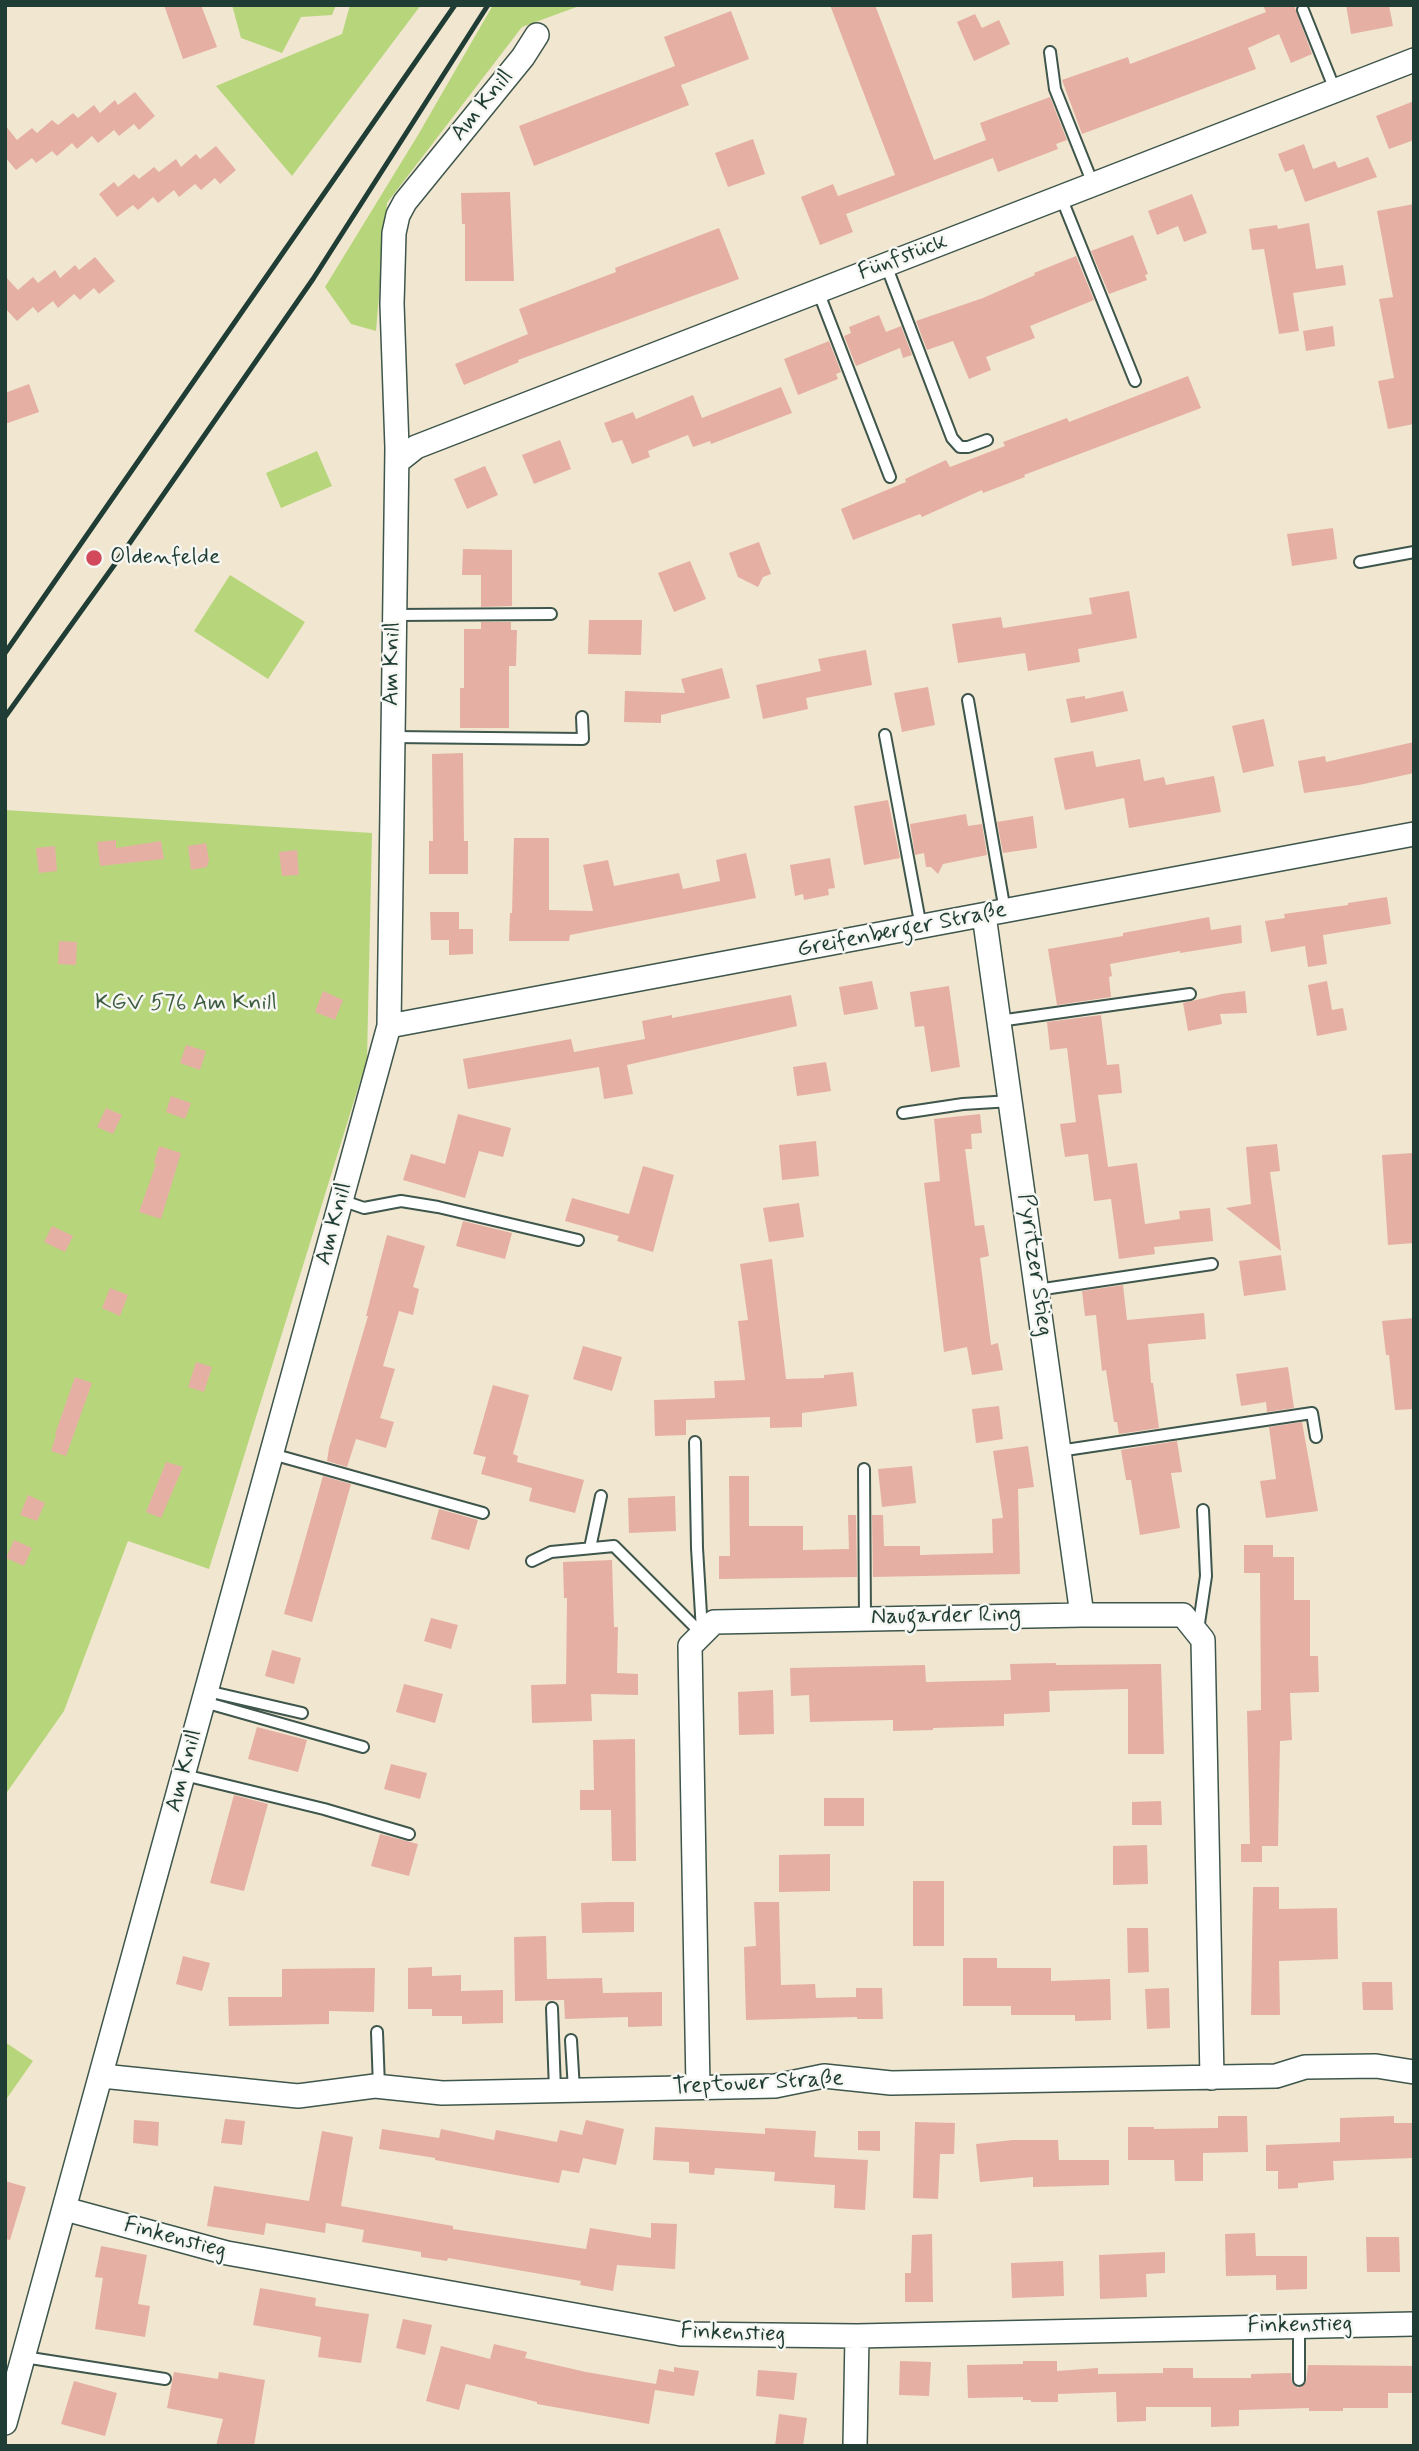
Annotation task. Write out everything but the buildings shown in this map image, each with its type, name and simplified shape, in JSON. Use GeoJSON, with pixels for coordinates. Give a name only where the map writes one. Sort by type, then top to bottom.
{"type":"FeatureCollection","features":[{"type":"Feature","properties":{"kind":"street","name":"Am Knill"},"geometry":{"type":"LineString","coordinates":[[5,2423],[389,1026],[397,462],[393,304],[394,233],[398,215],[405,202],[523,57],[537,35]]}},
{"type":"Feature","properties":{"kind":"street","name":"Fünfstück"},"geometry":{"type":"LineString","coordinates":[[397,462],[416,447],[1414,60]]}},
{"type":"Feature","properties":{"kind":"street","name":"Greifenberger Straße"},"geometry":{"type":"LineString","coordinates":[[389,1026],[1414,834]]}},
{"type":"Feature","properties":{"kind":"street","name":"Pyritzer Stieg"},"geometry":{"type":"LineString","coordinates":[[994,913],[999,1021],[1082,1615]]}},
{"type":"Feature","properties":{"kind":"street","name":"Naugarder Ring"},"geometry":{"type":"LineString","coordinates":[[702,1634],[714,1622],[1082,1615],[1183,1615],[1198,1633]]}},
{"type":"Feature","properties":{"kind":"street"},"geometry":{"type":"LineString","coordinates":[[1198,1633],[1203,1640],[1212,2078]]}},
{"type":"Feature","properties":{"kind":"street"},"geometry":{"type":"LineString","coordinates":[[698,2087],[690,1646],[702,1634]]}},
{"type":"Feature","properties":{"kind":"street","name":"Treptower Straße"},"geometry":{"type":"LineString","coordinates":[[102,2076],[298,2096],[379,2087],[442,2092],[775,2086],[824,2076],[891,2082],[1276,2076],[1305,2067],[1376,2066],[1414,2072]]}},
{"type":"Feature","properties":{"kind":"street","name":"Finkenstieg"},"geometry":{"type":"LineString","coordinates":[[65,2209],[227,2253],[681,2334],[857,2336],[1414,2324]]}},
{"type":"Feature","properties":{"kind":"street"},"geometry":{"type":"LineString","coordinates":[[855,2446],[857,2336]]}},
{"type":"Feature","properties":{"kind":"lane"},"geometry":{"type":"LineString","coordinates":[[1303,10],[1335,90]]}},
{"type":"Feature","properties":{"kind":"lane"},"geometry":{"type":"LineString","coordinates":[[1050,52],[1055,89],[1093,184]]}},
{"type":"Feature","properties":{"kind":"lane"},"geometry":{"type":"LineString","coordinates":[[1061,197],[1135,381]]}},
{"type":"Feature","properties":{"kind":"lane"},"geometry":{"type":"LineString","coordinates":[[886,265],[952,438],[960,447],[987,440]]}},
{"type":"Feature","properties":{"kind":"lane"},"geometry":{"type":"LineString","coordinates":[[818,291],[890,477]]}},
{"type":"Feature","properties":{"kind":"lane"},"geometry":{"type":"LineString","coordinates":[[1360,562],[1414,552]]}},
{"type":"Feature","properties":{"kind":"lane"},"geometry":{"type":"LineString","coordinates":[[394,615],[551,614]]}},
{"type":"Feature","properties":{"kind":"lane"},"geometry":{"type":"LineString","coordinates":[[968,700],[994,913]]}},
{"type":"Feature","properties":{"kind":"lane"},"geometry":{"type":"LineString","coordinates":[[392,737],[583,738],[582,718]]}},
{"type":"Feature","properties":{"kind":"lane"},"geometry":{"type":"LineString","coordinates":[[885,736],[921,927]]}},
{"type":"Feature","properties":{"kind":"lane"},"geometry":{"type":"LineString","coordinates":[[999,1021],[1190,994]]}},
{"type":"Feature","properties":{"kind":"lane"},"geometry":{"type":"LineString","coordinates":[[903,1113],[963,1104],[1010,1101]]}},
{"type":"Feature","properties":{"kind":"lane"},"geometry":{"type":"LineString","coordinates":[[341,1200],[363,1208],[401,1201],[438,1207],[578,1240]]}},
{"type":"Feature","properties":{"kind":"lane"},"geometry":{"type":"LineString","coordinates":[[1037,1290],[1212,1264]]}},
{"type":"Feature","properties":{"kind":"lane"},"geometry":{"type":"LineString","coordinates":[[1059,1451],[1311,1413],[1316,1437]]}},
{"type":"Feature","properties":{"kind":"lane"},"geometry":{"type":"LineString","coordinates":[[695,1442],[702,1634]]}},
{"type":"Feature","properties":{"kind":"lane"},"geometry":{"type":"LineString","coordinates":[[272,1454],[482,1513]]}},
{"type":"Feature","properties":{"kind":"lane"},"geometry":{"type":"LineString","coordinates":[[863,1469],[865,1619]]}},
{"type":"Feature","properties":{"kind":"lane"},"geometry":{"type":"LineString","coordinates":[[590,1548],[601,1496]]}},
{"type":"Feature","properties":{"kind":"lane"},"geometry":{"type":"LineString","coordinates":[[1198,1633],[1206,1576],[1203,1510]]}},
{"type":"Feature","properties":{"kind":"lane"},"geometry":{"type":"LineString","coordinates":[[532,1561],[551,1552],[614,1546],[702,1634]]}},
{"type":"Feature","properties":{"kind":"lane"},"geometry":{"type":"LineString","coordinates":[[206,1696],[302,1713]]}},
{"type":"Feature","properties":{"kind":"lane"},"geometry":{"type":"LineString","coordinates":[[206,1696],[363,1747]]}},
{"type":"Feature","properties":{"kind":"lane"},"geometry":{"type":"LineString","coordinates":[[184,1775],[324,1809],[409,1834]]}},
{"type":"Feature","properties":{"kind":"lane"},"geometry":{"type":"LineString","coordinates":[[552,2008],[564,2090]]}},
{"type":"Feature","properties":{"kind":"lane"},"geometry":{"type":"LineString","coordinates":[[377,2032],[379,2087]]}},
{"type":"Feature","properties":{"kind":"lane"},"geometry":{"type":"LineString","coordinates":[[564,2090],[571,2040]]}},
{"type":"Feature","properties":{"kind":"lane"},"geometry":{"type":"LineString","coordinates":[[1298,2326],[1299,2380]]}},
{"type":"Feature","properties":{"kind":"lane"},"geometry":{"type":"LineString","coordinates":[[24,2357],[165,2379]]}},
{"type":"Feature","properties":{"kind":"green space"},"geometry":{"type":"Polygon","coordinates":[[[232,5],[336,5],[332,15],[301,17],[282,53],[241,38],[232,5]]]}},
{"type":"Feature","properties":{"kind":"green space"},"geometry":{"type":"Polygon","coordinates":[[[350,5],[421,5],[292,176],[216,86],[342,34],[350,5]]]}},
{"type":"Feature","properties":{"kind":"green space"},"geometry":{"type":"Polygon","coordinates":[[[493,5],[582,5],[522,27],[387,203],[376,331],[351,324],[325,287],[418,135],[493,5]]]}},
{"type":"Feature","properties":{"kind":"green space"},"geometry":{"type":"Polygon","coordinates":[[[317,451],[332,486],[281,508],[266,473],[317,451]]]}},
{"type":"Feature","properties":{"kind":"green space"},"geometry":{"type":"Polygon","coordinates":[[[230,575],[305,622],[268,679],[194,631],[230,575]]]}},
{"type":"Feature","properties":{"kind":"green space","name":"KGV 576 Am Knill"},"geometry":{"type":"Polygon","coordinates":[[[5,810],[372,833],[367,1059],[209,1569],[128,1541],[64,1711],[5,1795],[5,810]]]}},
{"type":"Feature","properties":{"kind":"green space"},"geometry":{"type":"Polygon","coordinates":[[[5,2042],[33,2061],[5,2101],[5,2042]]]}},
{"type":"Feature","properties":{"kind":"railway"},"geometry":{"type":"LineString","coordinates":[[5,653],[455,5]]}},
{"type":"Feature","properties":{"kind":"railway"},"geometry":{"type":"LineString","coordinates":[[5,717],[313,279],[488,5]]}},
{"type":"Feature","properties":{"kind":"place","name":"Oldenfelde"},"geometry":{"type":"Point","coordinates":[94,558]}}]}
